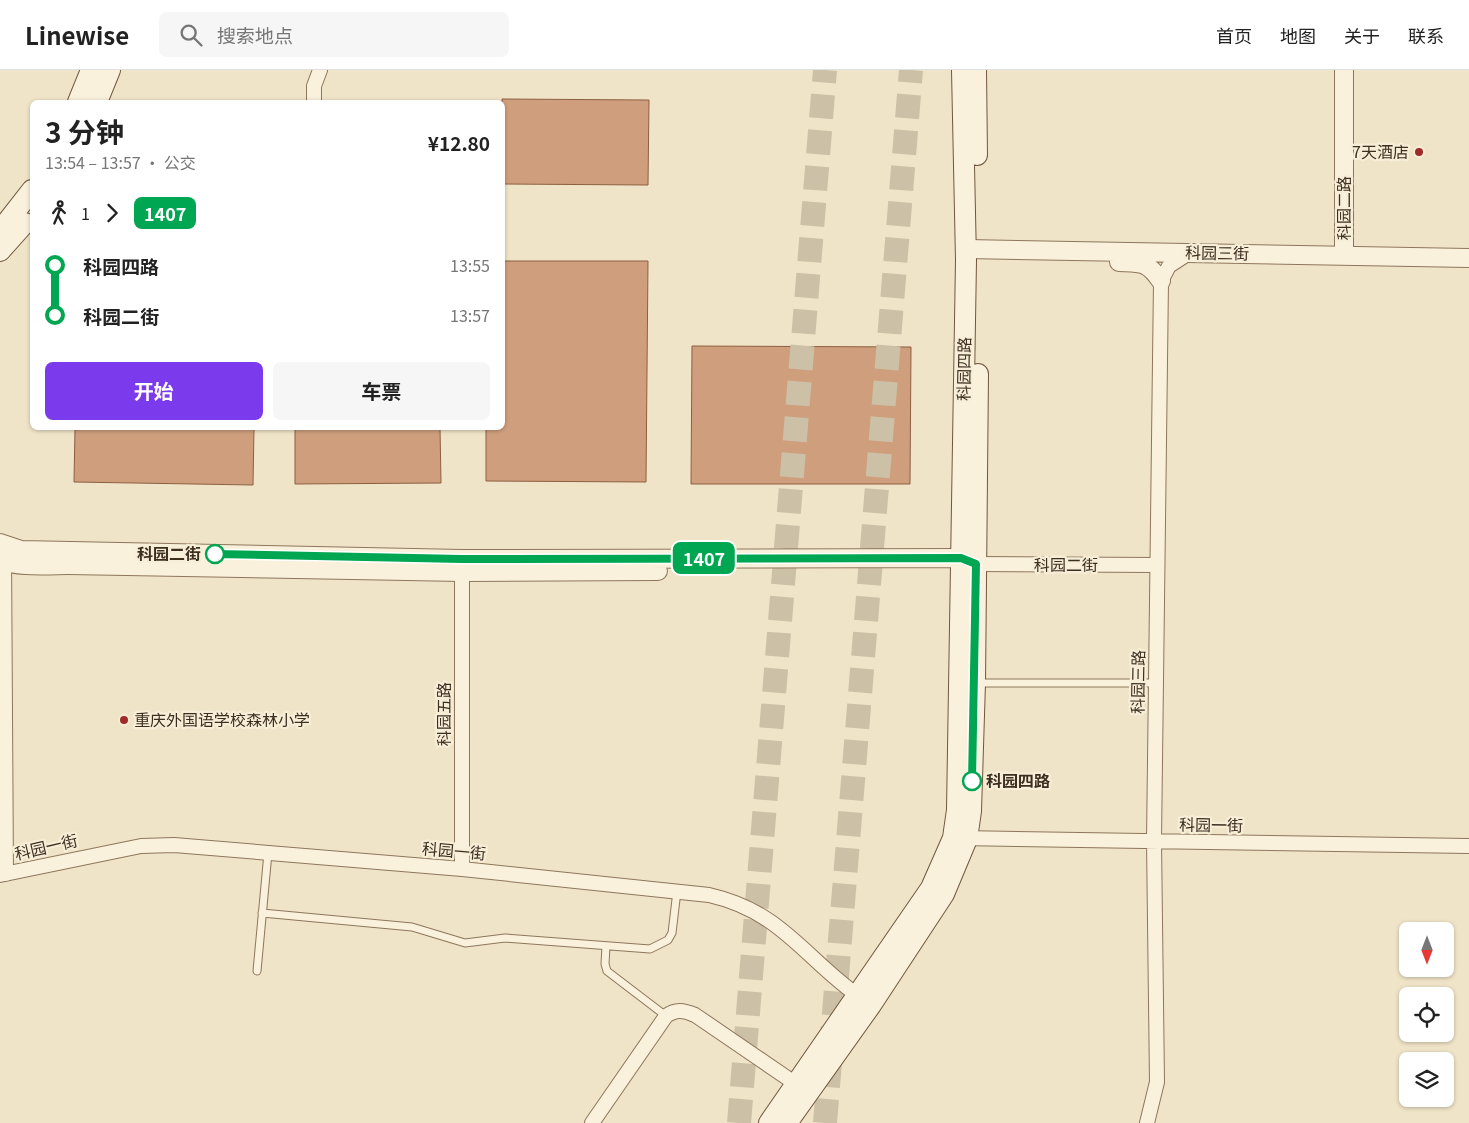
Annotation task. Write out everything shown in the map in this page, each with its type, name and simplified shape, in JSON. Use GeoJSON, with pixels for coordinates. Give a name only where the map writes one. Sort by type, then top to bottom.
{"type":"FeatureCollection","features":[{"type":"Feature","properties":{"kind":"main road"},"geometry":{"type":"LineString","coordinates":[[79,100],[91,70]]}},
{"type":"Feature","properties":{"kind":"main road"},"geometry":{"type":"LineString","coordinates":[[98,100],[110,70]]}},
{"type":"Feature","properties":{"kind":"main road","name":"科园四路"},"geometry":{"type":"LineString","coordinates":[[962,70],[972,255]]}},
{"type":"Feature","properties":{"kind":"main road","name":"科园四路"},"geometry":{"type":"LineString","coordinates":[[960,838],[957,810],[966,564],[976,70]]}},
{"type":"Feature","properties":{"kind":"main road"},"geometry":{"type":"LineString","coordinates":[[0,251],[20,222],[30,195]]}},
{"type":"Feature","properties":{"kind":"main road","name":"科园四路"},"geometry":{"type":"LineString","coordinates":[[769,1123],[796,1084],[864,1000],[944,894],[960,838],[971,811],[975,683],[966,564]]}},
{"type":"Feature","properties":{"kind":"main road","name":"科园四路"},"geometry":{"type":"LineString","coordinates":[[787,1123],[864,1000]]}},
{"type":"Feature","properties":{"kind":"street"},"geometry":{"type":"LineString","coordinates":[[314,100],[314,86],[320,70]]}},
{"type":"Feature","properties":{"kind":"street","name":"科园二路"},"geometry":{"type":"LineString","coordinates":[[1344,70],[1344,256]]}},
{"type":"Feature","properties":{"kind":"street"},"geometry":{"type":"LineString","coordinates":[[972,255],[1137,262],[1151,267],[1161,281],[1169,266],[1189,253]]}},
{"type":"Feature","properties":{"kind":"street","name":"科园三街"},"geometry":{"type":"LineString","coordinates":[[972,255],[1189,253],[1469,258]]}},
{"type":"Feature","properties":{"kind":"street","name":"科园三路"},"geometry":{"type":"LineString","coordinates":[[1147,1123],[1157,1082],[1154,841],[1161,281]]}},
{"type":"Feature","properties":{"kind":"street"},"geometry":{"type":"LineString","coordinates":[[2,553],[3,875]]}},
{"type":"Feature","properties":{"kind":"street","name":"科园二街"},"geometry":{"type":"LineString","coordinates":[[2,553],[22,564],[966,564],[1157,566]]}},
{"type":"Feature","properties":{"kind":"street","name":"科园五路"},"geometry":{"type":"LineString","coordinates":[[462,565],[462,870]]}},
{"type":"Feature","properties":{"kind":"street","name":"科园一街"},"geometry":{"type":"LineString","coordinates":[[960,838],[1469,846]]}},
{"type":"Feature","properties":{"kind":"street","name":"科园一街"},"geometry":{"type":"LineString","coordinates":[[3,875],[141,846],[174,845],[462,870],[709,895],[731,900],[754,910],[784,930],[864,1000]]}},
{"type":"Feature","properties":{"kind":"street"},"geometry":{"type":"LineString","coordinates":[[592,1123],[666,1016],[674,1010],[684,1010],[695,1015],[796,1084]]}},
{"type":"Feature","properties":{"kind":"lane"},"geometry":{"type":"LineString","coordinates":[[975,683],[1156,683]]}},
{"type":"Feature","properties":{"kind":"lane"},"geometry":{"type":"LineString","coordinates":[[257,972],[268,853]]}},
{"type":"Feature","properties":{"kind":"lane"},"geometry":{"type":"LineString","coordinates":[[262,913],[412,927],[465,943],[505,938],[650,949],[668,940],[672,933],[677,891]]}},
{"type":"Feature","properties":{"kind":"lane"},"geometry":{"type":"LineString","coordinates":[[606,946],[605,964],[607,971],[666,1016]]}},
{"type":"Feature","properties":{"kind":"building"},"geometry":{"type":"Polygon","coordinates":[[[502,99],[649,100],[648,185],[505,184],[505,100],[502,99]]]}},
{"type":"Feature","properties":{"kind":"building"},"geometry":{"type":"Polygon","coordinates":[[[505,261],[648,261],[646,482],[486,481],[486,430],[505,430],[505,261]]]}},
{"type":"Feature","properties":{"kind":"building"},"geometry":{"type":"Polygon","coordinates":[[[692,346],[911,347],[910,484],[691,484],[692,346]]]}},
{"type":"Feature","properties":{"kind":"building"},"geometry":{"type":"Polygon","coordinates":[[[75,430],[254,430],[253,485],[74,482],[75,430]]]}},
{"type":"Feature","properties":{"kind":"building"},"geometry":{"type":"Polygon","coordinates":[[[295,430],[440,430],[441,483],[295,484],[295,430]]]}},
{"type":"Feature","properties":{"kind":"tunnel"},"geometry":{"type":"LineString","coordinates":[[739,1123],[825,70]]}},
{"type":"Feature","properties":{"kind":"tunnel"},"geometry":{"type":"LineString","coordinates":[[825,1123],[911,70]]}},
{"type":"Feature","properties":{"kind":"bus line","name":"1407"},"geometry":{"type":"LineString","coordinates":[[215,554],[462,559],[961,558],[976,564],[972,781]]}},
{"type":"Feature","properties":{"kind":"place","name":"7天酒店"},"geometry":{"type":"Point","coordinates":[1419,152]}},
{"type":"Feature","properties":{"kind":"place","name":"科园二街"},"geometry":{"type":"Point","coordinates":[215,554]}},
{"type":"Feature","properties":{"kind":"place","name":"重庆外国语学校森林小学"},"geometry":{"type":"Point","coordinates":[124,720]}},
{"type":"Feature","properties":{"kind":"place","name":"科园四路"},"geometry":{"type":"Point","coordinates":[972,781]}}]}
